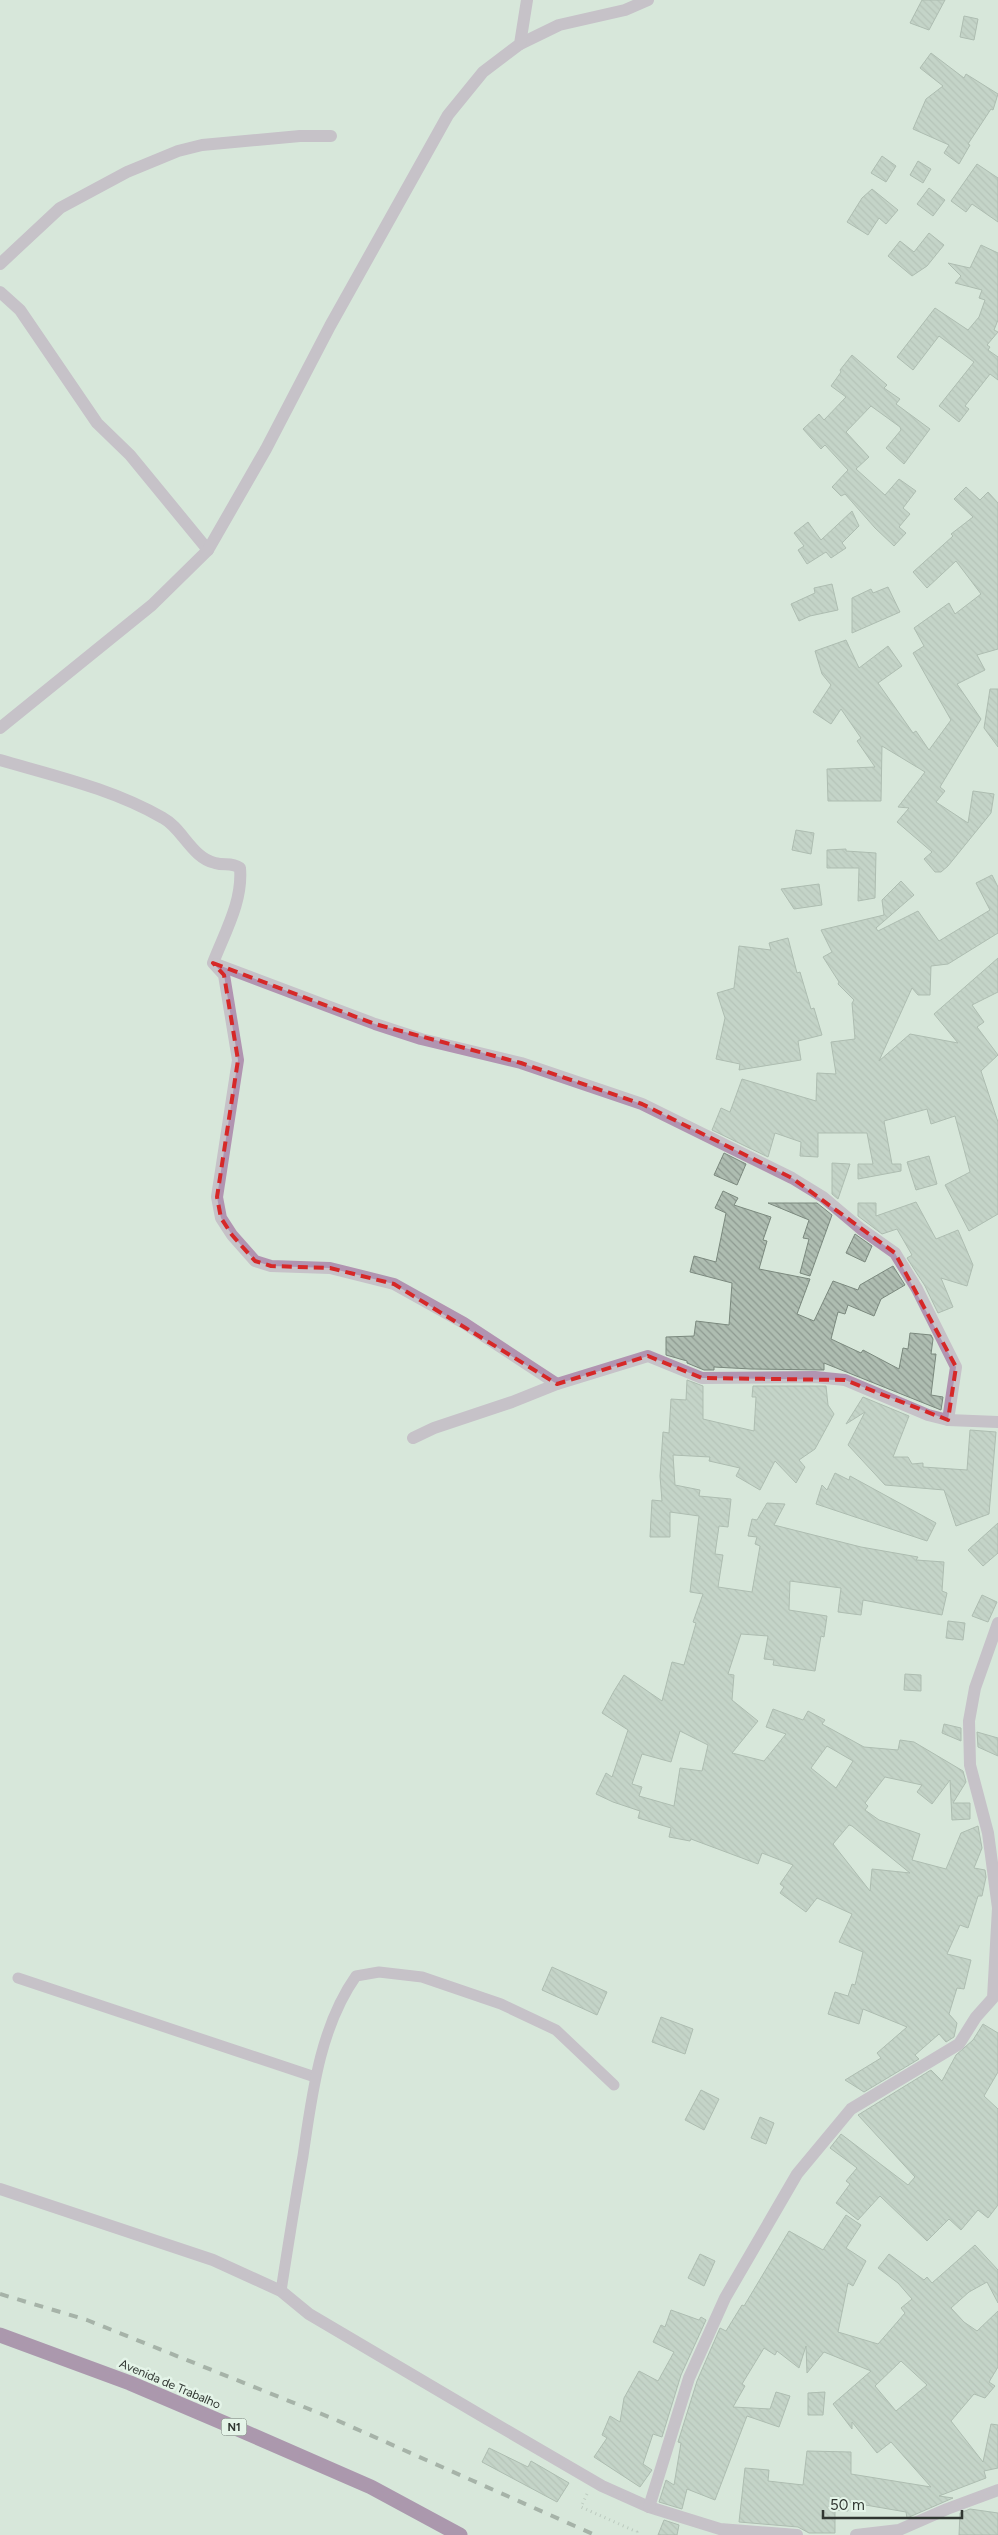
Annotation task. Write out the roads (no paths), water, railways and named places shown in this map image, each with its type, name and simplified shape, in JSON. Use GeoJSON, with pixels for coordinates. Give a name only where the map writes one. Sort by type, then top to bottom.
{"type":"FeatureCollection","features":[{"type":"Feature","properties":{"kind":"highway","name":"Avenida de Trabalho"},"geometry":{"type":"LineString","coordinates":[[0,2335],[130,2383],[238,2429],[371,2487],[460,2535]]}},
{"type":"Feature","properties":{"kind":"street"},"geometry":{"type":"LineString","coordinates":[[520,44],[527,0]]}},
{"type":"Feature","properties":{"kind":"street"},"geometry":{"type":"LineString","coordinates":[[0,728],[152,605],[208,550],[266,449],[317,350],[448,115],[483,72],[520,44],[559,25],[625,10],[648,0]]}},
{"type":"Feature","properties":{"kind":"street"},"geometry":{"type":"LineString","coordinates":[[0,264],[60,208],[126,172],[178,151],[202,146],[300,136],[331,136]]}},
{"type":"Feature","properties":{"kind":"street"},"geometry":{"type":"LineString","coordinates":[[0,292],[20,310],[97,423],[130,454],[208,550]]}},
{"type":"Feature","properties":{"kind":"street"},"geometry":{"type":"LineString","coordinates":[[0,760],[106,791],[165,818],[200,854],[215,863],[232,863],[240,868],[242,884],[239,899],[213,963]]}},
{"type":"Feature","properties":{"kind":"street"},"geometry":{"type":"LineString","coordinates":[[213,963],[224,975],[238,1060],[217,1197],[221,1218],[232,1235],[256,1261],[271,1266],[330,1268],[394,1284],[464,1323],[557,1384]]}},
{"type":"Feature","properties":{"kind":"street"},"geometry":{"type":"LineString","coordinates":[[213,963],[375,1024],[421,1039],[521,1063],[642,1104],[792,1178],[823,1197],[861,1229],[895,1253],[918,1289],[956,1367],[948,1420]]}},
{"type":"Feature","properties":{"kind":"street"},"geometry":{"type":"LineString","coordinates":[[413,1438],[434,1428],[512,1402],[557,1384],[648,1356],[702,1378],[815,1378],[845,1380],[928,1415],[948,1420],[998,1422]]}},
{"type":"Feature","properties":{"kind":"street"},"geometry":{"type":"LineString","coordinates":[[649,2507],[689,2378],[725,2298],[797,2174],[851,2109],[960,2044],[976,2017],[995,1999],[998,1908],[988,1833],[970,1765],[969,1721],[974,1688],[998,1623]]}},
{"type":"Feature","properties":{"kind":"street"},"geometry":{"type":"LineString","coordinates":[[0,2189],[212,2260],[281,2291],[309,2314],[528,2443],[602,2486],[649,2507],[720,2529],[796,2535]]}},
{"type":"Feature","properties":{"kind":"street"},"geometry":{"type":"LineString","coordinates":[[856,2535],[899,2530],[998,2490]]}},
{"type":"Feature","properties":{"kind":"lane"},"geometry":{"type":"LineString","coordinates":[[281,2291],[315,2077],[332,2019],[344,1994],[356,1976],[379,1972],[422,1977],[501,2004],[556,2030],[614,2085]]}},
{"type":"Feature","properties":{"kind":"lane"},"geometry":{"type":"LineString","coordinates":[[18,1978],[315,2077]]}},
{"type":"Feature","properties":{"kind":"railway"},"geometry":{"type":"LineString","coordinates":[[0,2294],[87,2320],[334,2419],[595,2535]]}}]}
